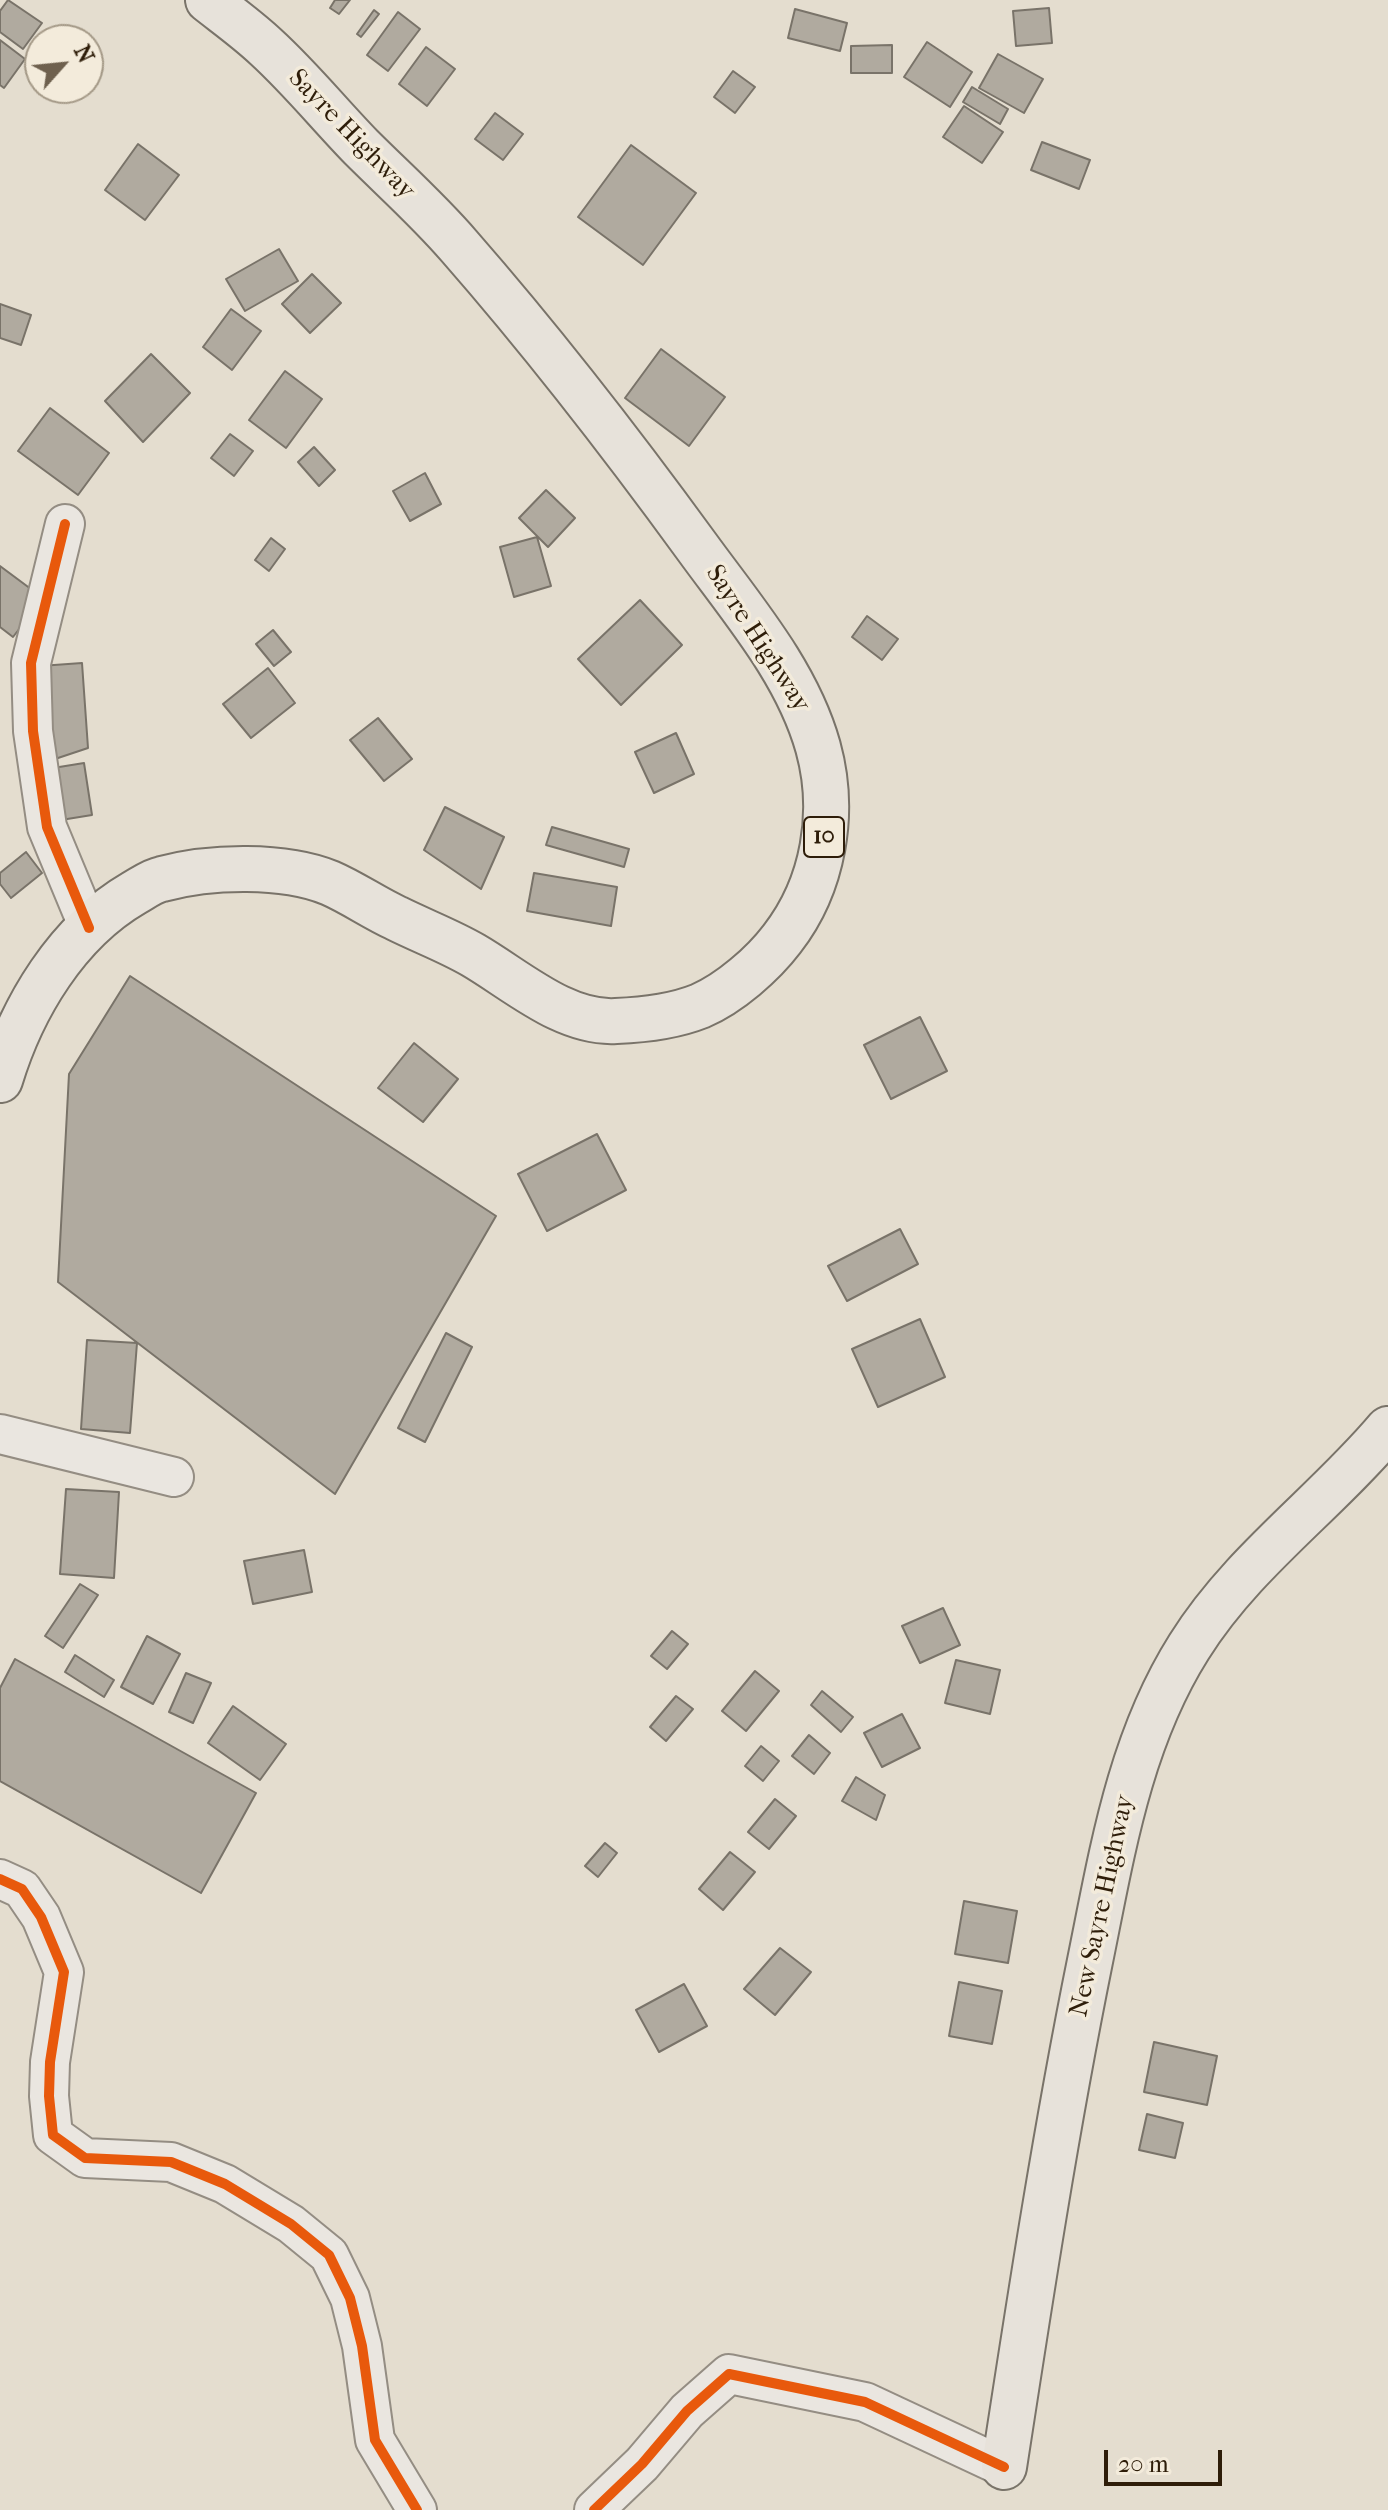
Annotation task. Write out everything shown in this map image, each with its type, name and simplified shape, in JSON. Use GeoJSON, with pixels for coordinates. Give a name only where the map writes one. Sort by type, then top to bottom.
{"type":"FeatureCollection","features":[{"type":"Feature","properties":{"kind":"main road","name":"Sayre Highway"},"geometry":{"type":"LineString","coordinates":[[0,1080],[8,1053],[42,986],[63,955],[119,902],[157,880],[203,872],[252,869],[293,873],[329,883],[471,953],[537,997],[572,1013],[609,1022],[656,1017],[701,1005],[747,976],[793,925],[806,901],[823,848],[825,775],[810,722],[774,655],[682,527],[598,416],[456,242],[266,47],[208,0]]}},
{"type":"Feature","properties":{"kind":"main road","name":"New Sayre Highway"},"geometry":{"type":"LineString","coordinates":[[1004,2467],[1080,2010],[1120,1812],[1149,1723],[1189,1646],[1239,1581],[1298,1519],[1367,1454],[1388,1429]]}},
{"type":"Feature","properties":{"kind":"street"},"geometry":{"type":"LineString","coordinates":[[65,524],[31,663],[33,731],[47,827],[89,928]]}},
{"type":"Feature","properties":{"kind":"street"},"geometry":{"type":"LineString","coordinates":[[0,1434],[174,1477]]}},
{"type":"Feature","properties":{"kind":"street"},"geometry":{"type":"LineString","coordinates":[[0,1879],[22,1889],[41,1917],[64,1972],[50,2062],[53,2135],[85,2158],[171,2162],[225,2184],[291,2224],[329,2255],[350,2298],[362,2346],[375,2440],[417,2510]]}},
{"type":"Feature","properties":{"kind":"street"},"geometry":{"type":"LineString","coordinates":[[594,2510],[642,2464],[687,2411],[729,2374],[865,2402],[1004,2467]]}},
{"type":"Feature","properties":{"kind":"building"},"geometry":{"type":"Polygon","coordinates":[[[8,0],[42,23],[24,24],[23,49],[0,32],[0,11],[8,0]]]}},
{"type":"Feature","properties":{"kind":"building"},"geometry":{"type":"Polygon","coordinates":[[[335,0],[350,0],[339,14],[330,8],[335,0]]]}},
{"type":"Feature","properties":{"kind":"building"},"geometry":{"type":"Polygon","coordinates":[[[1049,8],[1052,43],[1016,46],[1013,11],[1049,8]]]}},
{"type":"Feature","properties":{"kind":"building"},"geometry":{"type":"Polygon","coordinates":[[[795,9],[847,23],[840,51],[788,38],[795,9]]]}},
{"type":"Feature","properties":{"kind":"building"},"geometry":{"type":"Polygon","coordinates":[[[374,10],[379,14],[361,37],[357,34],[374,10]]]}},
{"type":"Feature","properties":{"kind":"building"},"geometry":{"type":"Polygon","coordinates":[[[398,12],[420,29],[388,71],[367,55],[398,12]]]}},
{"type":"Feature","properties":{"kind":"building"},"geometry":{"type":"Polygon","coordinates":[[[0,40],[24,60],[4,88],[0,85],[0,40]]]}},
{"type":"Feature","properties":{"kind":"building"},"geometry":{"type":"Polygon","coordinates":[[[927,42],[972,72],[950,107],[904,77],[927,42]]]}},
{"type":"Feature","properties":{"kind":"building"},"geometry":{"type":"Polygon","coordinates":[[[892,45],[892,73],[851,73],[851,46],[892,45]]]}},
{"type":"Feature","properties":{"kind":"building"},"geometry":{"type":"Polygon","coordinates":[[[426,47],[455,69],[427,106],[399,84],[426,47]]]}},
{"type":"Feature","properties":{"kind":"building"},"geometry":{"type":"Polygon","coordinates":[[[998,54],[1043,79],[1024,113],[979,88],[998,54]]]}},
{"type":"Feature","properties":{"kind":"building"},"geometry":{"type":"Polygon","coordinates":[[[733,71],[755,87],[735,113],[714,97],[733,71]]]}},
{"type":"Feature","properties":{"kind":"building"},"geometry":{"type":"Polygon","coordinates":[[[972,87],[1008,109],[1000,124],[963,102],[972,87]]]}},
{"type":"Feature","properties":{"kind":"building"},"geometry":{"type":"Polygon","coordinates":[[[964,106],[1003,132],[982,163],[943,137],[964,106]]]}},
{"type":"Feature","properties":{"kind":"building"},"geometry":{"type":"Polygon","coordinates":[[[495,113],[523,134],[503,160],[475,139],[495,113]]]}},
{"type":"Feature","properties":{"kind":"building"},"geometry":{"type":"Polygon","coordinates":[[[1042,142],[1090,160],[1079,189],[1031,170],[1042,142]]]}},
{"type":"Feature","properties":{"kind":"building"},"geometry":{"type":"Polygon","coordinates":[[[138,144],[179,175],[145,220],[105,190],[138,144]]]}},
{"type":"Feature","properties":{"kind":"building"},"geometry":{"type":"Polygon","coordinates":[[[631,145],[696,193],[643,265],[578,217],[631,145]]]}},
{"type":"Feature","properties":{"kind":"building"},"geometry":{"type":"Polygon","coordinates":[[[279,249],[298,281],[245,311],[226,279],[279,249]]]}},
{"type":"Feature","properties":{"kind":"building"},"geometry":{"type":"Polygon","coordinates":[[[312,274],[341,303],[310,333],[282,304],[312,274]]]}},
{"type":"Feature","properties":{"kind":"building"},"geometry":{"type":"Polygon","coordinates":[[[0,304],[31,315],[21,345],[0,338],[0,304]]]}},
{"type":"Feature","properties":{"kind":"building"},"geometry":{"type":"Polygon","coordinates":[[[231,309],[261,331],[232,370],[203,347],[231,309]]]}},
{"type":"Feature","properties":{"kind":"building"},"geometry":{"type":"Polygon","coordinates":[[[661,349],[725,397],[689,446],[625,398],[661,349]]]}},
{"type":"Feature","properties":{"kind":"building"},"geometry":{"type":"Polygon","coordinates":[[[151,354],[190,393],[143,442],[105,401],[151,354]]]}},
{"type":"Feature","properties":{"kind":"building"},"geometry":{"type":"Polygon","coordinates":[[[285,371],[322,399],[286,448],[249,420],[285,371]]]}},
{"type":"Feature","properties":{"kind":"building"},"geometry":{"type":"Polygon","coordinates":[[[50,408],[109,453],[78,495],[18,451],[50,408]]]}},
{"type":"Feature","properties":{"kind":"building"},"geometry":{"type":"Polygon","coordinates":[[[230,434],[253,451],[234,476],[211,458],[230,434]]]}},
{"type":"Feature","properties":{"kind":"building"},"geometry":{"type":"Polygon","coordinates":[[[314,447],[335,470],[319,486],[298,462],[314,447]]]}},
{"type":"Feature","properties":{"kind":"building"},"geometry":{"type":"Polygon","coordinates":[[[425,473],[441,504],[410,521],[393,491],[425,473]]]}},
{"type":"Feature","properties":{"kind":"building"},"geometry":{"type":"Polygon","coordinates":[[[546,490],[575,518],[548,547],[519,518],[546,490]]]}},
{"type":"Feature","properties":{"kind":"building"},"geometry":{"type":"Polygon","coordinates":[[[537,537],[551,586],[514,597],[500,547],[537,537]]]}},
{"type":"Feature","properties":{"kind":"building"},"geometry":{"type":"Polygon","coordinates":[[[271,538],[285,549],[269,571],[255,560],[271,538]]]}},
{"type":"Feature","properties":{"kind":"building"},"geometry":{"type":"Polygon","coordinates":[[[0,566],[43,598],[13,637],[0,627],[0,566]]]}},
{"type":"Feature","properties":{"kind":"building"},"geometry":{"type":"Polygon","coordinates":[[[640,600],[682,645],[621,705],[578,659],[640,600]]]}},
{"type":"Feature","properties":{"kind":"building"},"geometry":{"type":"Polygon","coordinates":[[[867,616],[898,639],[882,660],[852,637],[867,616]]]}},
{"type":"Feature","properties":{"kind":"building"},"geometry":{"type":"Polygon","coordinates":[[[273,630],[291,652],[274,666],[256,644],[273,630]]]}},
{"type":"Feature","properties":{"kind":"building"},"geometry":{"type":"Polygon","coordinates":[[[82,663],[88,748],[46,762],[40,666],[82,663]]]}},
{"type":"Feature","properties":{"kind":"building"},"geometry":{"type":"Polygon","coordinates":[[[268,668],[295,703],[251,738],[223,704],[268,668]]]}},
{"type":"Feature","properties":{"kind":"building"},"geometry":{"type":"Polygon","coordinates":[[[378,718],[412,759],[384,781],[350,740],[378,718]]]}},
{"type":"Feature","properties":{"kind":"building"},"geometry":{"type":"Polygon","coordinates":[[[676,733],[694,774],[654,793],[635,752],[676,733]]]}},
{"type":"Feature","properties":{"kind":"building"},"geometry":{"type":"Polygon","coordinates":[[[84,763],[92,815],[61,820],[53,768],[84,763]]]}},
{"type":"Feature","properties":{"kind":"building"},"geometry":{"type":"Polygon","coordinates":[[[445,807],[504,837],[481,889],[424,850],[445,807]]]}},
{"type":"Feature","properties":{"kind":"building"},"geometry":{"type":"Polygon","coordinates":[[[552,827],[629,849],[624,867],[546,845],[552,827]]]}},
{"type":"Feature","properties":{"kind":"building"},"geometry":{"type":"Polygon","coordinates":[[[26,852],[42,873],[11,898],[0,884],[0,873],[26,852]]]}},
{"type":"Feature","properties":{"kind":"building"},"geometry":{"type":"Polygon","coordinates":[[[534,873],[617,887],[611,926],[527,911],[534,873]]]}},
{"type":"Feature","properties":{"kind":"building"},"geometry":{"type":"Polygon","coordinates":[[[130,976],[496,1216],[335,1494],[58,1282],[69,1074],[130,976]]]}},
{"type":"Feature","properties":{"kind":"building"},"geometry":{"type":"Polygon","coordinates":[[[920,1017],[947,1071],[891,1099],[864,1045],[920,1017]]]}},
{"type":"Feature","properties":{"kind":"building"},"geometry":{"type":"Polygon","coordinates":[[[414,1043],[458,1079],[423,1122],[378,1088],[414,1043]]]}},
{"type":"Feature","properties":{"kind":"building"},"geometry":{"type":"Polygon","coordinates":[[[597,1134],[626,1190],[547,1231],[518,1174],[597,1134]]]}},
{"type":"Feature","properties":{"kind":"building"},"geometry":{"type":"Polygon","coordinates":[[[900,1229],[918,1264],[847,1301],[828,1266],[900,1229]]]}},
{"type":"Feature","properties":{"kind":"building"},"geometry":{"type":"Polygon","coordinates":[[[920,1319],[945,1377],[878,1407],[852,1349],[920,1319]]]}},
{"type":"Feature","properties":{"kind":"building"},"geometry":{"type":"Polygon","coordinates":[[[446,1333],[472,1347],[425,1442],[398,1428],[446,1333]]]}},
{"type":"Feature","properties":{"kind":"building"},"geometry":{"type":"Polygon","coordinates":[[[87,1340],[137,1343],[130,1433],[81,1429],[87,1340]]]}},
{"type":"Feature","properties":{"kind":"building"},"geometry":{"type":"Polygon","coordinates":[[[66,1489],[119,1492],[114,1578],[60,1574],[66,1489]]]}},
{"type":"Feature","properties":{"kind":"building"},"geometry":{"type":"Polygon","coordinates":[[[304,1550],[312,1592],[253,1604],[244,1561],[304,1550]]]}},
{"type":"Feature","properties":{"kind":"building"},"geometry":{"type":"Polygon","coordinates":[[[80,1584],[98,1595],[63,1648],[45,1636],[80,1584]]]}},
{"type":"Feature","properties":{"kind":"building"},"geometry":{"type":"Polygon","coordinates":[[[943,1608],[960,1645],[920,1663],[902,1626],[943,1608]]]}},
{"type":"Feature","properties":{"kind":"building"},"geometry":{"type":"Polygon","coordinates":[[[672,1631],[688,1644],[667,1669],[651,1656],[672,1631]]]}},
{"type":"Feature","properties":{"kind":"building"},"geometry":{"type":"Polygon","coordinates":[[[147,1636],[180,1654],[153,1704],[121,1687],[147,1636]]]}},
{"type":"Feature","properties":{"kind":"building"},"geometry":{"type":"Polygon","coordinates":[[[75,1655],[114,1680],[104,1697],[65,1672],[75,1655]]]}},
{"type":"Feature","properties":{"kind":"building"},"geometry":{"type":"Polygon","coordinates":[[[15,1659],[256,1793],[201,1893],[0,1781],[0,1688],[15,1659]]]}},
{"type":"Feature","properties":{"kind":"building"},"geometry":{"type":"Polygon","coordinates":[[[956,1660],[1000,1670],[990,1714],[945,1703],[956,1660]]]}},
{"type":"Feature","properties":{"kind":"building"},"geometry":{"type":"Polygon","coordinates":[[[755,1671],[779,1691],[746,1731],[722,1711],[755,1671]]]}},
{"type":"Feature","properties":{"kind":"building"},"geometry":{"type":"Polygon","coordinates":[[[186,1673],[211,1683],[193,1723],[169,1712],[186,1673]]]}},
{"type":"Feature","properties":{"kind":"building"},"geometry":{"type":"Polygon","coordinates":[[[822,1691],[853,1717],[841,1732],[811,1705],[822,1691]]]}},
{"type":"Feature","properties":{"kind":"building"},"geometry":{"type":"Polygon","coordinates":[[[676,1696],[693,1709],[666,1741],[650,1727],[676,1696]]]}},
{"type":"Feature","properties":{"kind":"building"},"geometry":{"type":"Polygon","coordinates":[[[233,1706],[286,1744],[260,1780],[208,1743],[233,1706]]]}},
{"type":"Feature","properties":{"kind":"building"},"geometry":{"type":"Polygon","coordinates":[[[902,1714],[920,1748],[882,1767],[864,1733],[902,1714]]]}},
{"type":"Feature","properties":{"kind":"building"},"geometry":{"type":"Polygon","coordinates":[[[809,1735],[830,1753],[814,1774],[792,1756],[809,1735]]]}},
{"type":"Feature","properties":{"kind":"building"},"geometry":{"type":"Polygon","coordinates":[[[761,1746],[779,1761],[763,1781],[745,1766],[761,1746]]]}},
{"type":"Feature","properties":{"kind":"building"},"geometry":{"type":"Polygon","coordinates":[[[856,1777],[885,1795],[876,1820],[842,1801],[856,1777]]]}},
{"type":"Feature","properties":{"kind":"building"},"geometry":{"type":"Polygon","coordinates":[[[775,1799],[796,1816],[769,1849],[748,1832],[775,1799]]]}},
{"type":"Feature","properties":{"kind":"building"},"geometry":{"type":"Polygon","coordinates":[[[605,1843],[617,1853],[598,1877],[585,1866],[605,1843]]]}},
{"type":"Feature","properties":{"kind":"building"},"geometry":{"type":"Polygon","coordinates":[[[730,1852],[755,1872],[723,1910],[699,1889],[730,1852]]]}},
{"type":"Feature","properties":{"kind":"building"},"geometry":{"type":"Polygon","coordinates":[[[964,1901],[1017,1911],[1008,1963],[955,1954],[964,1901]]]}},
{"type":"Feature","properties":{"kind":"building"},"geometry":{"type":"Polygon","coordinates":[[[780,1948],[811,1972],[775,2015],[744,1989],[780,1948]]]}},
{"type":"Feature","properties":{"kind":"building"},"geometry":{"type":"Polygon","coordinates":[[[959,1982],[1002,1991],[992,2044],[949,2036],[959,1982]]]}},
{"type":"Feature","properties":{"kind":"building"},"geometry":{"type":"Polygon","coordinates":[[[684,1984],[707,2026],[659,2052],[636,2010],[684,1984]]]}},
{"type":"Feature","properties":{"kind":"building"},"geometry":{"type":"Polygon","coordinates":[[[1154,2042],[1217,2056],[1207,2105],[1144,2092],[1154,2042]]]}},
{"type":"Feature","properties":{"kind":"building"},"geometry":{"type":"Polygon","coordinates":[[[1147,2114],[1183,2123],[1175,2158],[1139,2150],[1147,2114]]]}},
{"type":"Feature","properties":{"kind":"cycle path"},"geometry":{"type":"LineString","coordinates":[[65,524],[31,663],[33,731],[47,827],[89,928]]}},
{"type":"Feature","properties":{"kind":"cycle path"},"geometry":{"type":"LineString","coordinates":[[0,1879],[22,1889],[41,1917],[64,1972],[50,2062],[53,2135],[85,2158],[171,2162],[225,2184],[291,2224],[329,2255],[350,2298],[362,2346],[375,2440],[417,2510]]}},
{"type":"Feature","properties":{"kind":"cycle path"},"geometry":{"type":"LineString","coordinates":[[594,2510],[642,2464],[687,2411],[729,2374],[865,2402],[1004,2467]]}}]}
